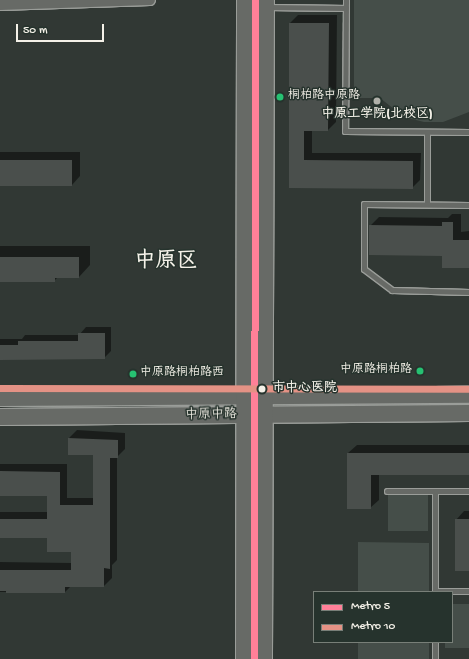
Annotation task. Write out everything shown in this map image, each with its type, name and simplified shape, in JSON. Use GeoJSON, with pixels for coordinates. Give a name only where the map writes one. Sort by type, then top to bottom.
{"type":"FeatureCollection","features":[{"type":"Feature","properties":{"kind":"main road"},"geometry":{"type":"LineString","coordinates":[[244,659],[245,0]]}},
{"type":"Feature","properties":{"kind":"main road"},"geometry":{"type":"LineString","coordinates":[[264,659],[266,415],[266,4]]}},
{"type":"Feature","properties":{"kind":"main road","name":"中原中路"},"geometry":{"type":"LineString","coordinates":[[0,398],[266,395],[469,395]]}},
{"type":"Feature","properties":{"kind":"main road","name":"中原中路"},"geometry":{"type":"LineString","coordinates":[[0,417],[469,413]]}},
{"type":"Feature","properties":{"kind":"street"},"geometry":{"type":"LineString","coordinates":[[0,5],[150,0]]}},
{"type":"Feature","properties":{"kind":"lane"},"geometry":{"type":"LineString","coordinates":[[346,0],[345,131],[469,132]]}},
{"type":"Feature","properties":{"kind":"lane"},"geometry":{"type":"LineString","coordinates":[[266,4],[346,8]]}},
{"type":"Feature","properties":{"kind":"lane"},"geometry":{"type":"LineString","coordinates":[[427,132],[427,204]]}},
{"type":"Feature","properties":{"kind":"lane"},"geometry":{"type":"LineString","coordinates":[[469,205],[364,204],[364,269],[392,290],[469,292]]}},
{"type":"Feature","properties":{"kind":"lane"},"geometry":{"type":"LineString","coordinates":[[387,491],[469,491]]}},
{"type":"Feature","properties":{"kind":"lane"},"geometry":{"type":"LineString","coordinates":[[435,491],[435,591]]}},
{"type":"Feature","properties":{"kind":"lane"},"geometry":{"type":"LineString","coordinates":[[453,591],[469,591]]}},
{"type":"Feature","properties":{"kind":"lane"},"geometry":{"type":"LineString","coordinates":[[435,643],[435,659]]}},
{"type":"Feature","properties":{"kind":"shaded area"},"geometry":{"type":"Polygon","coordinates":[[[354,0],[469,0],[469,112],[443,122],[424,122],[404,117],[380,98],[354,98],[354,0]]]}},
{"type":"Feature","properties":{"kind":"shaded area"},"geometry":{"type":"Polygon","coordinates":[[[388,495],[428,495],[428,531],[388,531],[388,495]]]}},
{"type":"Feature","properties":{"kind":"shaded area"},"geometry":{"type":"Polygon","coordinates":[[[358,542],[429,543],[429,591],[358,591],[358,542]]]}},
{"type":"Feature","properties":{"kind":"shaded area"},"geometry":{"type":"Polygon","coordinates":[[[453,604],[469,604],[469,648],[445,648],[445,643],[453,643],[453,604]]]}},
{"type":"Feature","properties":{"kind":"shaded area"},"geometry":{"type":"Polygon","coordinates":[[[358,643],[429,643],[429,659],[358,659],[358,643]]]}},
{"type":"Feature","properties":{"kind":"building"},"geometry":{"type":"Polygon","coordinates":[[[289,23],[329,23],[328,131],[304,131],[304,160],[413,161],[413,189],[289,188],[289,23]]]}},
{"type":"Feature","properties":{"kind":"building"},"geometry":{"type":"Polygon","coordinates":[[[0,160],[72,160],[72,186],[0,186],[0,160]]]}},
{"type":"Feature","properties":{"kind":"building"},"geometry":{"type":"Polygon","coordinates":[[[442,222],[453,222],[453,240],[469,240],[469,268],[442,268],[442,256],[369,255],[369,225],[442,226],[442,222]]]}},
{"type":"Feature","properties":{"kind":"building"},"geometry":{"type":"Polygon","coordinates":[[[0,257],[79,257],[79,278],[55,278],[55,282],[0,282],[0,257]]]}},
{"type":"Feature","properties":{"kind":"building"},"geometry":{"type":"Polygon","coordinates":[[[78,333],[105,333],[105,359],[0,360],[0,345],[18,345],[18,341],[78,341],[78,333]]]}},
{"type":"Feature","properties":{"kind":"building"},"geometry":{"type":"Polygon","coordinates":[[[68,438],[118,440],[118,458],[110,458],[110,569],[104,568],[104,587],[65,587],[65,593],[6,593],[6,591],[0,591],[0,570],[71,570],[71,552],[47,552],[47,538],[0,538],[0,519],[47,519],[47,496],[0,496],[0,471],[60,472],[60,505],[93,505],[93,455],[68,455],[68,438]]]}},
{"type":"Feature","properties":{"kind":"building"},"geometry":{"type":"Polygon","coordinates":[[[347,453],[469,453],[469,475],[371,475],[371,509],[347,509],[347,453]]]}},
{"type":"Feature","properties":{"kind":"building"},"geometry":{"type":"Polygon","coordinates":[[[455,519],[469,519],[469,571],[455,571],[455,519]]]}},
{"type":"Feature","properties":{"kind":"metro line","name":"5"},"geometry":{"type":"LineString","coordinates":[[254,659],[255,0]]}},
{"type":"Feature","properties":{"kind":"metro line","name":"10"},"geometry":{"type":"LineString","coordinates":[[0,388],[469,389]]}},
{"type":"Feature","properties":{"kind":"place","name":"桐柏路中原路"},"geometry":{"type":"Point","coordinates":[280,97]}},
{"type":"Feature","properties":{"kind":"place","name":"中原工学院(北校区)"},"geometry":{"type":"Point","coordinates":[377,101]}},
{"type":"Feature","properties":{"kind":"place","name":"中原路桐柏路"},"geometry":{"type":"Point","coordinates":[420,371]}},
{"type":"Feature","properties":{"kind":"place","name":"中原路桐柏路西"},"geometry":{"type":"Point","coordinates":[133,374]}},
{"type":"Feature","properties":{"kind":"place","name":"市中心医院"},"geometry":{"type":"Point","coordinates":[262,389]}},
{"type":"Feature","properties":{"kind":"district","name":"中原区"},"geometry":{"type":"Point","coordinates":[166,263]}}]}
